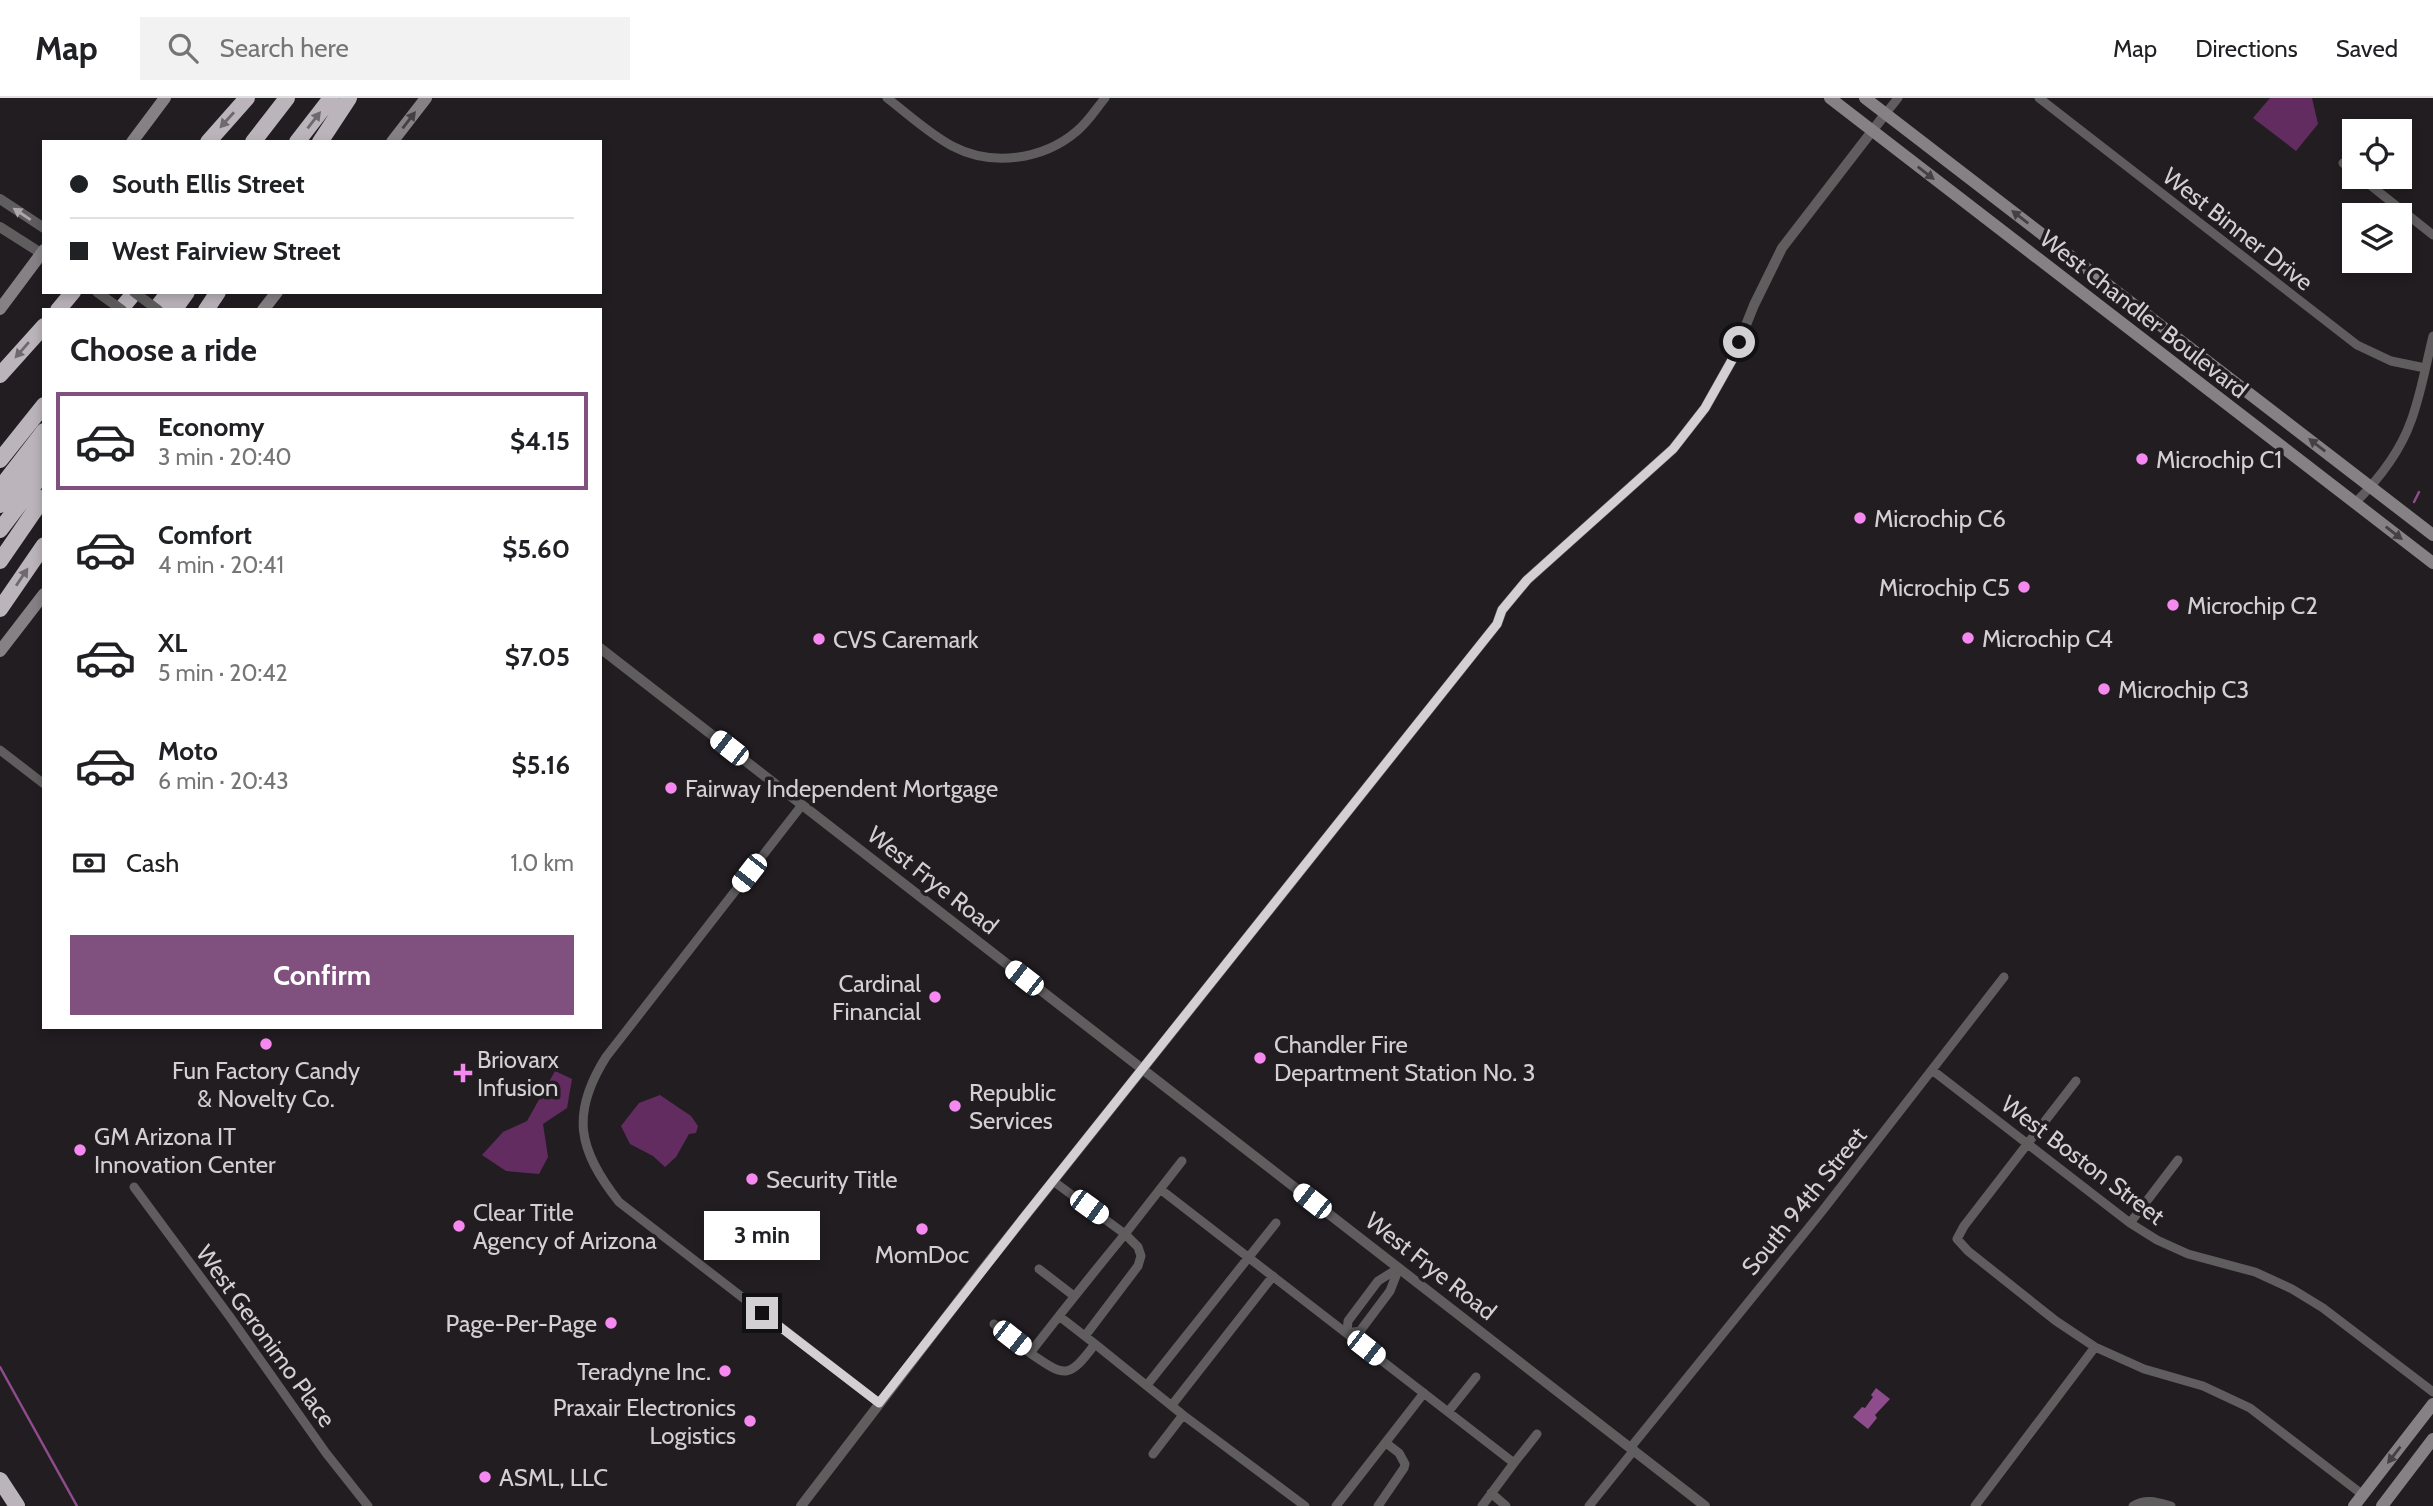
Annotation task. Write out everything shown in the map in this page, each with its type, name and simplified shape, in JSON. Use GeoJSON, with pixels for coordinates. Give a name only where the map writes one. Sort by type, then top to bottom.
{"type":"FeatureCollection","features":[{"type":"Feature","properties":{"kind":"highway"},"geometry":{"type":"LineString","coordinates":[[210,140],[247,98]]}},
{"type":"Feature","properties":{"kind":"highway"},"geometry":{"type":"LineString","coordinates":[[256,140],[287,98]]}},
{"type":"Feature","properties":{"kind":"highway"},"geometry":{"type":"LineString","coordinates":[[299,140],[331,98]]}},
{"type":"Feature","properties":{"kind":"highway"},"geometry":{"type":"LineString","coordinates":[[321,140],[349,98]]}},
{"type":"Feature","properties":{"kind":"highway"},"geometry":{"type":"LineString","coordinates":[[60,308],[71,294]]}},
{"type":"Feature","properties":{"kind":"highway"},"geometry":{"type":"LineString","coordinates":[[0,375],[42,328]]}},
{"type":"Feature","properties":{"kind":"highway"},"geometry":{"type":"LineString","coordinates":[[4,454],[42,407]]}},
{"type":"Feature","properties":{"kind":"highway"},"geometry":{"type":"LineString","coordinates":[[0,488],[42,434]]}},
{"type":"Feature","properties":{"kind":"highway"},"geometry":{"type":"LineString","coordinates":[[0,505],[42,452]]}},
{"type":"Feature","properties":{"kind":"highway"},"geometry":{"type":"LineString","coordinates":[[0,530],[42,475]]}},
{"type":"Feature","properties":{"kind":"highway"},"geometry":{"type":"LineString","coordinates":[[0,561],[42,500]]}},
{"type":"Feature","properties":{"kind":"highway"},"geometry":{"type":"LineString","coordinates":[[0,609],[42,548]]}},
{"type":"Feature","properties":{"kind":"highway"},"geometry":{"type":"LineString","coordinates":[[0,1480],[17,1506]]}},
{"type":"Feature","properties":{"kind":"main road"},"geometry":{"type":"LineString","coordinates":[[134,140],[165,98]]}},
{"type":"Feature","properties":{"kind":"main road"},"geometry":{"type":"LineString","coordinates":[[394,140],[426,98]]}},
{"type":"Feature","properties":{"kind":"main road","name":"West Chandler Boulevard"},"geometry":{"type":"LineString","coordinates":[[1830,98],[2433,563]]}},
{"type":"Feature","properties":{"kind":"main road","name":"West Chandler Boulevard"},"geometry":{"type":"LineString","coordinates":[[1866,98],[2433,535]]}},
{"type":"Feature","properties":{"kind":"main road"},"geometry":{"type":"LineString","coordinates":[[0,309],[42,254]]}},
{"type":"Feature","properties":{"kind":"main road"},"geometry":{"type":"LineString","coordinates":[[265,308],[275,294]]}},
{"type":"Feature","properties":{"kind":"main road"},"geometry":{"type":"LineString","coordinates":[[0,651],[42,597]]}},
{"type":"Feature","properties":{"kind":"main road"},"geometry":{"type":"LineString","coordinates":[[2354,1506],[2433,1404]]}},
{"type":"Feature","properties":{"kind":"main road"},"geometry":{"type":"LineString","coordinates":[[2382,1506],[2433,1439]]}},
{"type":"Feature","properties":{"kind":"street"},"geometry":{"type":"LineString","coordinates":[[887,98],[951,145],[972,154],[992,158],[1027,155],[1061,143],[1081,127],[1105,98]]}},
{"type":"Feature","properties":{"kind":"street"},"geometry":{"type":"LineString","coordinates":[[802,1506],[1053,1181],[1497,624],[1502,610],[1527,580],[1673,449],[1697,419],[1732,360],[1754,305],[1782,248],[1898,98]]}},
{"type":"Feature","properties":{"kind":"street","name":"West Binner Drive"},"geometry":{"type":"LineString","coordinates":[[2039,98],[2357,345],[2391,362],[2425,368]]}},
{"type":"Feature","properties":{"kind":"street"},"geometry":{"type":"LineString","coordinates":[[2375,189],[2433,235]]}},
{"type":"Feature","properties":{"kind":"street"},"geometry":{"type":"LineString","coordinates":[[0,199],[42,227]]}},
{"type":"Feature","properties":{"kind":"street"},"geometry":{"type":"LineString","coordinates":[[0,227],[42,252]]}},
{"type":"Feature","properties":{"kind":"street"},"geometry":{"type":"LineString","coordinates":[[100,294],[118,308]]}},
{"type":"Feature","properties":{"kind":"street"},"geometry":{"type":"LineString","coordinates":[[137,294],[154,308]]}},
{"type":"Feature","properties":{"kind":"street"},"geometry":{"type":"LineString","coordinates":[[2356,503],[2392,457],[2411,423],[2433,336]]}},
{"type":"Feature","properties":{"kind":"street","name":"West Frye Road"},"geometry":{"type":"LineString","coordinates":[[602,650],[1705,1506]]}},
{"type":"Feature","properties":{"kind":"street"},"geometry":{"type":"LineString","coordinates":[[0,750],[42,782]]}},
{"type":"Feature","properties":{"kind":"street"},"geometry":{"type":"LineString","coordinates":[[802,805],[606,1056],[592,1079],[584,1103],[582,1129],[597,1173],[619,1202],[879,1403]]}},
{"type":"Feature","properties":{"kind":"street","name":"South 94th Street"},"geometry":{"type":"LineString","coordinates":[[1589,1506],[2004,977]]}},
{"type":"Feature","properties":{"kind":"street","name":"West Boston Street"},"geometry":{"type":"LineString","coordinates":[[1932,1070],[2130,1223],[2157,1240],[2188,1254],[2255,1272],[2292,1289],[2323,1308],[2433,1392]]}},
{"type":"Feature","properties":{"kind":"street"},"geometry":{"type":"LineString","coordinates":[[2076,1081],[1964,1226],[1957,1239],[1968,1251],[2095,1347],[2144,1369],[2203,1386],[2250,1408],[2363,1495]]}},
{"type":"Feature","properties":{"kind":"street"},"geometry":{"type":"LineString","coordinates":[[2130,1223],[2178,1160]]}},
{"type":"Feature","properties":{"kind":"street"},"geometry":{"type":"LineString","coordinates":[[1030,1353],[1182,1161]]}},
{"type":"Feature","properties":{"kind":"street"},"geometry":{"type":"LineString","coordinates":[[1053,1181],[1125,1234],[1138,1247],[1141,1256],[1138,1266],[1084,1336]]}},
{"type":"Feature","properties":{"kind":"street","name":"West Geronimo Place"},"geometry":{"type":"LineString","coordinates":[[134,1187],[326,1453],[368,1506]]}},
{"type":"Feature","properties":{"kind":"street"},"geometry":{"type":"LineString","coordinates":[[1160,1189],[1514,1463]]}},
{"type":"Feature","properties":{"kind":"street"},"geometry":{"type":"LineString","coordinates":[[1147,1385],[1276,1223]]}},
{"type":"Feature","properties":{"kind":"street"},"geometry":{"type":"LineString","coordinates":[[1347,1333],[1348,1321],[1378,1281],[1399,1268]]}},
{"type":"Feature","properties":{"kind":"street"},"geometry":{"type":"LineString","coordinates":[[1347,1333],[1360,1331],[1390,1291],[1399,1268]]}},
{"type":"Feature","properties":{"kind":"street"},"geometry":{"type":"LineString","coordinates":[[1039,1269],[1074,1296]]}},
{"type":"Feature","properties":{"kind":"street"},"geometry":{"type":"LineString","coordinates":[[1172,1405],[1273,1276]]}},
{"type":"Feature","properties":{"kind":"street"},"geometry":{"type":"LineString","coordinates":[[1059,1316],[1183,1415],[1305,1506]]}},
{"type":"Feature","properties":{"kind":"street"},"geometry":{"type":"LineString","coordinates":[[993,1324],[1058,1372],[1069,1371],[1095,1344]]}},
{"type":"Feature","properties":{"kind":"street"},"geometry":{"type":"LineString","coordinates":[[1975,1506],[2095,1347]]}},
{"type":"Feature","properties":{"kind":"street"},"geometry":{"type":"LineString","coordinates":[[1448,1412],[1476,1377]]}},
{"type":"Feature","properties":{"kind":"street"},"geometry":{"type":"LineString","coordinates":[[1341,1504],[1424,1394]]}},
{"type":"Feature","properties":{"kind":"street"},"geometry":{"type":"LineString","coordinates":[[1153,1454],[1183,1415]]}},
{"type":"Feature","properties":{"kind":"street"},"geometry":{"type":"LineString","coordinates":[[1482,1506],[1537,1434]]}},
{"type":"Feature","properties":{"kind":"street"},"geometry":{"type":"LineString","coordinates":[[1378,1506],[1405,1464],[1399,1454],[1386,1443]]}},
{"type":"Feature","properties":{"kind":"street"},"geometry":{"type":"LineString","coordinates":[[1491,1493],[1507,1506]]}},
{"type":"Feature","properties":{"kind":"street"},"geometry":{"type":"LineString","coordinates":[[2133,1506],[2140,1502],[2153,1501],[2171,1506]]}},
{"type":"Feature","properties":{"kind":"shaded area"},"geometry":{"type":"Polygon","coordinates":[[[2270,98],[2312,98],[2318,124],[2296,151],[2253,118],[2270,98]]]}},
{"type":"Feature","properties":{"kind":"shaded area"},"geometry":{"type":"Polygon","coordinates":[[[555,1071],[572,1079],[567,1108],[543,1124],[548,1157],[539,1174],[506,1171],[482,1155],[503,1132],[527,1121],[555,1071]]]}},
{"type":"Feature","properties":{"kind":"shaded area"},"geometry":{"type":"Polygon","coordinates":[[[660,1095],[691,1116],[698,1126],[696,1133],[689,1134],[676,1157],[665,1167],[653,1156],[630,1144],[621,1126],[639,1103],[660,1095]]]}},
{"type":"Feature","properties":{"kind":"shaded area"},"geometry":{"type":"Polygon","coordinates":[[[1876,1388],[1890,1399],[1875,1415],[1877,1418],[1868,1429],[1853,1417],[1862,1407],[1865,1408],[1876,1388]]]}},
{"type":"Feature","properties":{"kind":"waterway"},"geometry":{"type":"LineString","coordinates":[[2414,502],[2419,492]]}},
{"type":"Feature","properties":{"kind":"waterway"},"geometry":{"type":"LineString","coordinates":[[0,1367],[77,1506]]}},
{"type":"Feature","properties":{"kind":"place","name":"Microchip C1"},"geometry":{"type":"Point","coordinates":[2142,459]}},
{"type":"Feature","properties":{"kind":"place","name":"Microchip C6"},"geometry":{"type":"Point","coordinates":[1860,518]}},
{"type":"Feature","properties":{"kind":"place","name":"Microchip C5"},"geometry":{"type":"Point","coordinates":[2024,587]}},
{"type":"Feature","properties":{"kind":"place","name":"Microchip C2"},"geometry":{"type":"Point","coordinates":[2173,605]}},
{"type":"Feature","properties":{"kind":"place","name":"Microchip C4"},"geometry":{"type":"Point","coordinates":[1968,638]}},
{"type":"Feature","properties":{"kind":"place","name":"CVS Caremark"},"geometry":{"type":"Point","coordinates":[819,639]}},
{"type":"Feature","properties":{"kind":"place","name":"Microchip C3"},"geometry":{"type":"Point","coordinates":[2104,689]}},
{"type":"Feature","properties":{"kind":"place","name":"Fairway Independent Mortgage"},"geometry":{"type":"Point","coordinates":[671,788]}},
{"type":"Feature","properties":{"kind":"place","name":"Cardinal Financial"},"geometry":{"type":"Point","coordinates":[935,997]}},
{"type":"Feature","properties":{"kind":"place","name":"Fun Factory Candy & Novelty Co."},"geometry":{"type":"Point","coordinates":[266,1044]}},
{"type":"Feature","properties":{"kind":"place","name":"Chandler Fire Department Station No. 3"},"geometry":{"type":"Point","coordinates":[1260,1058]}},
{"type":"Feature","properties":{"kind":"place","name":"Briovarx Infusion"},"geometry":{"type":"Point","coordinates":[463,1073]}},
{"type":"Feature","properties":{"kind":"place","name":"Republic Services"},"geometry":{"type":"Point","coordinates":[955,1106]}},
{"type":"Feature","properties":{"kind":"place","name":"GM Arizona IT Innovation Center"},"geometry":{"type":"Point","coordinates":[80,1150]}},
{"type":"Feature","properties":{"kind":"place","name":"Security Title"},"geometry":{"type":"Point","coordinates":[752,1179]}},
{"type":"Feature","properties":{"kind":"place","name":"Clear Title Agency of Arizona"},"geometry":{"type":"Point","coordinates":[459,1226]}},
{"type":"Feature","properties":{"kind":"place","name":"MomDoc"},"geometry":{"type":"Point","coordinates":[922,1229]}},
{"type":"Feature","properties":{"kind":"place","name":"Page-Per-Page"},"geometry":{"type":"Point","coordinates":[611,1323]}},
{"type":"Feature","properties":{"kind":"place","name":"Teradyne Inc."},"geometry":{"type":"Point","coordinates":[725,1371]}},
{"type":"Feature","properties":{"kind":"place","name":"Praxair Electronics Logistics"},"geometry":{"type":"Point","coordinates":[750,1421]}},
{"type":"Feature","properties":{"kind":"place","name":"ASML, LLC"},"geometry":{"type":"Point","coordinates":[485,1477]}},
{"type":"Feature","properties":{"kind":"route"},"geometry":{"type":"LineString","coordinates":[[762,1313],[879,1403],[1497,624],[1502,610],[1527,580],[1559,549],[1673,449],[1705,408],[1739,342]]}}]}
